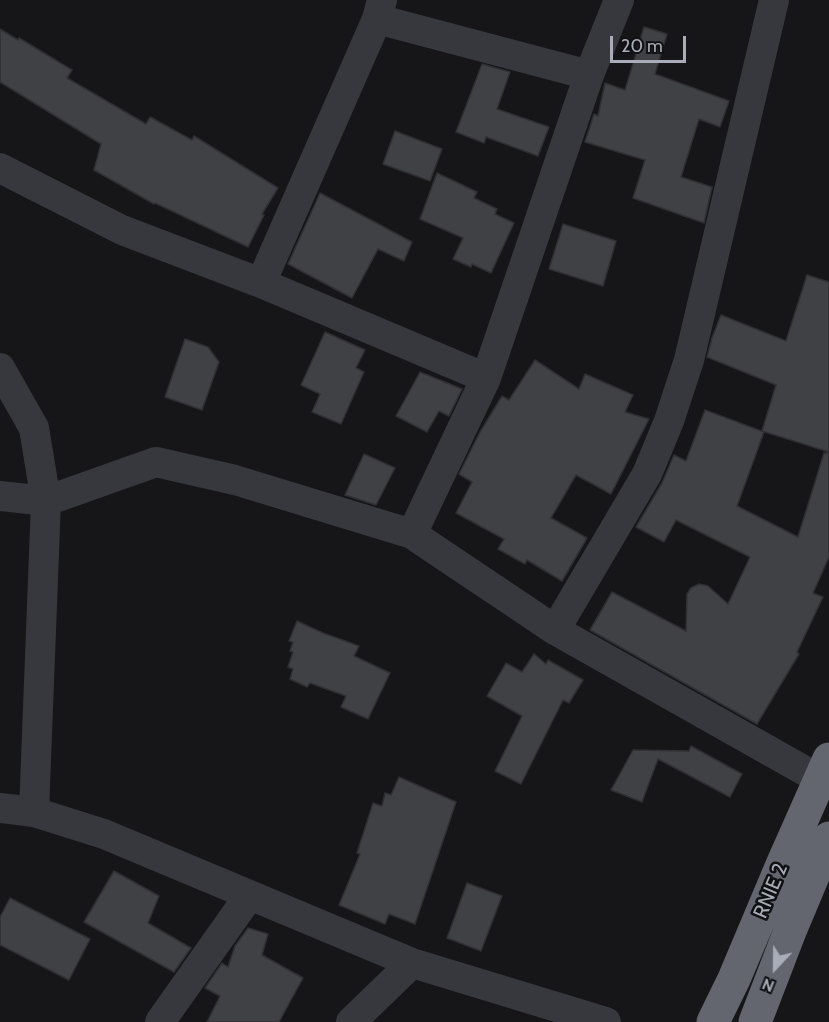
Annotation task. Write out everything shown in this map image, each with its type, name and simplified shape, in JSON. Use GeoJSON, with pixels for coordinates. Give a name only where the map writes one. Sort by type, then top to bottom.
{"type":"FeatureCollection","features":[{"type":"Feature","properties":{"kind":"highway","name":"RNIE 2"},"geometry":{"type":"LineString","coordinates":[[712,1022],[734,979],[825,770]]}},
{"type":"Feature","properties":{"kind":"highway","name":"RNIE 2"},"geometry":{"type":"LineString","coordinates":[[755,1022],[829,838]]}},
{"type":"Feature","properties":{"kind":"street"},"geometry":{"type":"LineString","coordinates":[[412,534],[486,378],[589,75],[619,0]]}},
{"type":"Feature","properties":{"kind":"street"},"geometry":{"type":"LineString","coordinates":[[555,630],[647,474],[669,421],[688,360],[774,0]]}},
{"type":"Feature","properties":{"kind":"street"},"geometry":{"type":"LineString","coordinates":[[261,283],[379,9],[589,75]]}},
{"type":"Feature","properties":{"kind":"street"},"geometry":{"type":"LineString","coordinates":[[0,168],[123,230],[261,283],[486,378]]}},
{"type":"Feature","properties":{"kind":"street"},"geometry":{"type":"LineString","coordinates":[[0,368],[34,428],[46,501],[34,812]]}},
{"type":"Feature","properties":{"kind":"street"},"geometry":{"type":"LineString","coordinates":[[0,496],[46,501],[156,462],[235,480],[412,534],[555,630],[825,770]]}},
{"type":"Feature","properties":{"kind":"street"},"geometry":{"type":"LineString","coordinates":[[0,808],[34,812],[104,834],[412,963],[599,1022]]}},
{"type":"Feature","properties":{"kind":"street"},"geometry":{"type":"LineString","coordinates":[[160,1022],[249,896]]}},
{"type":"Feature","properties":{"kind":"street"},"geometry":{"type":"LineString","coordinates":[[351,1022],[412,963]]}},
{"type":"Feature","properties":{"kind":"building"},"geometry":{"type":"Polygon","coordinates":[[[644,27],[667,34],[655,74],[729,101],[720,127],[699,119],[681,177],[712,187],[704,223],[633,198],[645,160],[585,142],[594,114],[598,116],[605,83],[625,90],[644,27]]]}},
{"type":"Feature","properties":{"kind":"building"},"geometry":{"type":"Polygon","coordinates":[[[0,29],[72,70],[67,78],[146,124],[150,117],[192,140],[194,136],[278,188],[262,214],[264,215],[248,247],[154,204],[94,170],[101,144],[0,82],[0,29]]]}},
{"type":"Feature","properties":{"kind":"building"},"geometry":{"type":"Polygon","coordinates":[[[482,64],[510,72],[497,109],[549,127],[538,156],[486,137],[484,143],[456,132],[482,64]]]}},
{"type":"Feature","properties":{"kind":"building"},"geometry":{"type":"Polygon","coordinates":[[[395,131],[442,149],[430,181],[383,164],[395,131]]]}},
{"type":"Feature","properties":{"kind":"building"},"geometry":{"type":"Polygon","coordinates":[[[437,173],[477,192],[474,198],[497,209],[495,214],[514,223],[491,273],[472,264],[471,267],[453,259],[463,238],[420,219],[437,173]]]}},
{"type":"Feature","properties":{"kind":"building"},"geometry":{"type":"Polygon","coordinates":[[[320,193],[412,242],[404,261],[378,249],[352,298],[288,264],[320,193]]]}},
{"type":"Feature","properties":{"kind":"building"},"geometry":{"type":"Polygon","coordinates":[[[563,224],[616,241],[603,286],[549,269],[563,224]]]}},
{"type":"Feature","properties":{"kind":"building"},"geometry":{"type":"Polygon","coordinates":[[[807,275],[829,282],[829,452],[762,431],[776,385],[707,357],[721,315],[786,341],[807,275]]]}},
{"type":"Feature","properties":{"kind":"building"},"geometry":{"type":"Polygon","coordinates":[[[325,332],[365,350],[356,368],[364,372],[341,424],[312,412],[320,394],[301,385],[325,332]]]}},
{"type":"Feature","properties":{"kind":"building"},"geometry":{"type":"Polygon","coordinates":[[[185,339],[208,347],[219,362],[202,410],[165,397],[185,339]]]}},
{"type":"Feature","properties":{"kind":"building"},"geometry":{"type":"Polygon","coordinates":[[[535,360],[579,389],[585,374],[633,395],[625,412],[649,419],[611,494],[576,475],[551,518],[587,538],[562,581],[527,560],[525,564],[498,549],[504,539],[456,513],[472,482],[459,474],[480,432],[502,396],[509,400],[535,360]]]}},
{"type":"Feature","properties":{"kind":"building"},"geometry":{"type":"Polygon","coordinates":[[[420,372],[462,389],[449,416],[439,411],[427,432],[396,416],[420,372]]]}},
{"type":"Feature","properties":{"kind":"building"},"geometry":{"type":"Polygon","coordinates":[[[705,410],[764,432],[737,506],[798,537],[824,453],[829,453],[829,557],[813,593],[823,597],[797,652],[799,654],[757,724],[590,630],[612,592],[686,631],[687,594],[691,588],[699,584],[708,586],[728,604],[750,557],[676,520],[664,542],[636,527],[662,483],[674,455],[686,461],[705,410]]]}},
{"type":"Feature","properties":{"kind":"building"},"geometry":{"type":"Polygon","coordinates":[[[364,454],[395,468],[376,505],[345,495],[364,454]]]}},
{"type":"Feature","properties":{"kind":"building"},"geometry":{"type":"Polygon","coordinates":[[[297,621],[359,646],[354,656],[390,673],[368,719],[341,707],[346,696],[310,683],[307,687],[290,679],[293,669],[288,667],[293,652],[290,651],[293,642],[289,641],[297,621]]]}},
{"type":"Feature","properties":{"kind":"building"},"geometry":{"type":"Polygon","coordinates":[[[534,654],[546,664],[548,660],[583,680],[569,703],[563,700],[521,784],[495,771],[522,716],[487,696],[506,663],[522,672],[534,654]]]}},
{"type":"Feature","properties":{"kind":"building"},"geometry":{"type":"Polygon","coordinates":[[[691,746],[742,774],[730,797],[658,759],[642,802],[611,790],[633,750],[689,751],[691,746]]]}},
{"type":"Feature","properties":{"kind":"building"},"geometry":{"type":"Polygon","coordinates":[[[399,777],[456,802],[415,924],[389,914],[385,924],[339,905],[360,854],[357,853],[373,803],[382,806],[385,793],[391,795],[399,777]]]}},
{"type":"Feature","properties":{"kind":"building"},"geometry":{"type":"Polygon","coordinates":[[[114,871],[159,896],[148,923],[191,948],[174,972],[84,922],[114,871]]]}},
{"type":"Feature","properties":{"kind":"building"},"geometry":{"type":"Polygon","coordinates":[[[467,883],[502,896],[481,951],[447,938],[467,883]]]}},
{"type":"Feature","properties":{"kind":"building"},"geometry":{"type":"Polygon","coordinates":[[[10,898],[90,939],[69,980],[0,945],[0,917],[10,898]]]}},
{"type":"Feature","properties":{"kind":"building"},"geometry":{"type":"Polygon","coordinates":[[[248,928],[268,934],[262,955],[303,978],[279,1022],[207,1022],[220,996],[205,988],[222,963],[228,967],[235,946],[248,928]]]}}]}
